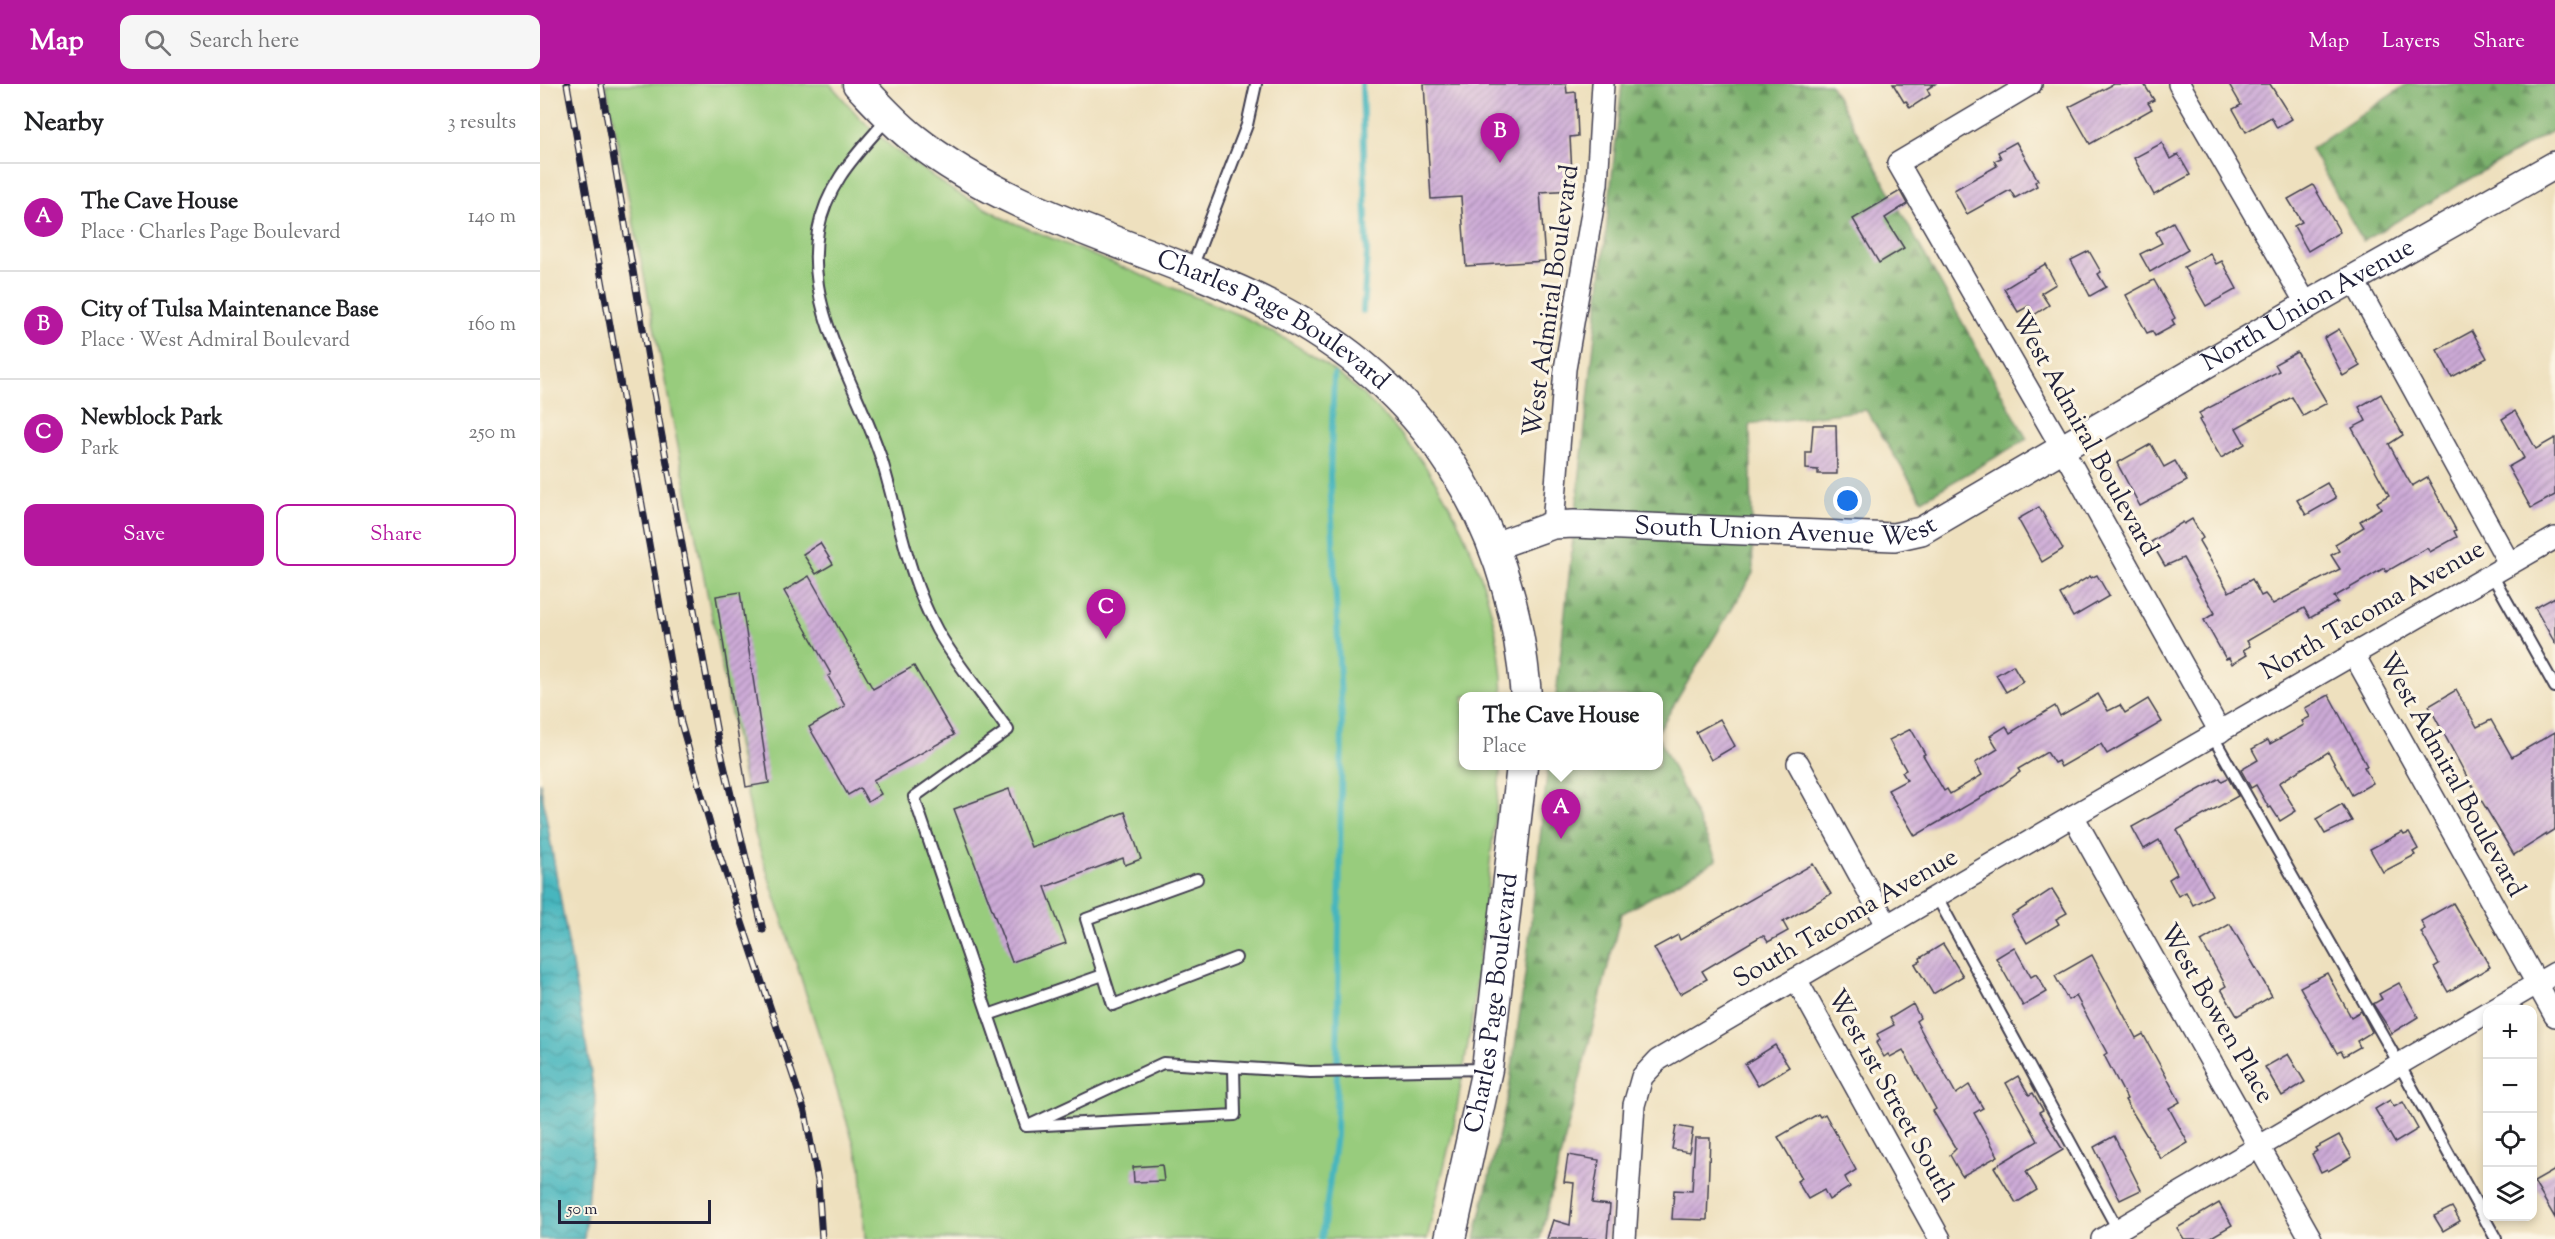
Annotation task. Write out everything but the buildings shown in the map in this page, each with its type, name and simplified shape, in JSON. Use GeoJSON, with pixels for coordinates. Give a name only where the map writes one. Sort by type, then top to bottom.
{"type":"FeatureCollection","features":[{"type":"Feature","properties":{"kind":"main road","name":"Charles Page Boulevard"},"geometry":{"type":"LineString","coordinates":[[858,84],[889,117],[913,138],[952,165],[1034,210],[1233,289],[1298,321],[1357,360],[1419,420],[1457,472],[1476,507],[1505,582],[1523,663],[1526,692]]}},
{"type":"Feature","properties":{"kind":"main road","name":"Charles Page Boulevard"},"geometry":{"type":"LineString","coordinates":[[1450,1239],[1486,1069],[1521,770]]}},
{"type":"Feature","properties":{"kind":"street","name":"West Admiral Boulevard"},"geometry":{"type":"LineString","coordinates":[[1553,525],[1566,369],[1597,184],[1603,84]]}},
{"type":"Feature","properties":{"kind":"street","name":"West Admiral Boulevard"},"geometry":{"type":"LineString","coordinates":[[2031,84],[1898,163],[2062,448],[2216,734]]}},
{"type":"Feature","properties":{"kind":"street"},"geometry":{"type":"LineString","coordinates":[[2179,84],[2307,305]]}},
{"type":"Feature","properties":{"kind":"street","name":"North Union Avenue"},"geometry":{"type":"LineString","coordinates":[[2062,448],[2307,305],[2555,165]]}},
{"type":"Feature","properties":{"kind":"street"},"geometry":{"type":"LineString","coordinates":[[2353,279],[2500,568]]}},
{"type":"Feature","properties":{"kind":"street","name":"South Union Avenue West"},"geometry":{"type":"LineString","coordinates":[[1492,547],[1553,525],[1574,524],[1894,537],[1929,528],[2062,448]]}},
{"type":"Feature","properties":{"kind":"street","name":"North Tacoma Avenue"},"geometry":{"type":"LineString","coordinates":[[2216,734],[2555,538]]}},
{"type":"Feature","properties":{"kind":"street","name":"West Admiral Boulevard"},"geometry":{"type":"LineString","coordinates":[[2353,653],[2555,1017]]}},
{"type":"Feature","properties":{"kind":"street","name":"South Tacoma Avenue"},"geometry":{"type":"LineString","coordinates":[[1625,1238],[1633,1114],[1637,1090],[1642,1077],[1658,1060],[2216,734]]}},
{"type":"Feature","properties":{"kind":"street"},"geometry":{"type":"LineString","coordinates":[[1798,763],[1887,925]]}},
{"type":"Feature","properties":{"kind":"street","name":"West Bowen Place"},"geometry":{"type":"LineString","coordinates":[[2073,816],[2311,1239]]}},
{"type":"Feature","properties":{"kind":"street"},"geometry":{"type":"LineString","coordinates":[[2500,1005],[2555,973]]}},
{"type":"Feature","properties":{"kind":"street","name":"West 1st Street South"},"geometry":{"type":"LineString","coordinates":[[1796,979],[1940,1239]]}},
{"type":"Feature","properties":{"kind":"street"},"geometry":{"type":"LineString","coordinates":[[2114,1236],[2483,1014]]}},
{"type":"Feature","properties":{"kind":"lane"},"geometry":{"type":"LineString","coordinates":[[1191,272],[1247,125],[1256,84]]}},
{"type":"Feature","properties":{"kind":"lane"},"geometry":{"type":"LineString","coordinates":[[889,117],[834,183],[823,209],[818,234],[819,286],[825,316],[882,462],[905,554],[937,629],[1008,730],[914,797],[1026,1126]]}},
{"type":"Feature","properties":{"kind":"lane"},"geometry":{"type":"LineString","coordinates":[[2500,568],[2555,687]]}},
{"type":"Feature","properties":{"kind":"lane"},"geometry":{"type":"LineString","coordinates":[[2216,734],[2496,1239]]}},
{"type":"Feature","properties":{"kind":"lane"},"geometry":{"type":"LineString","coordinates":[[1197,879],[1086,919],[1113,1005],[1236,958]]}},
{"type":"Feature","properties":{"kind":"lane"},"geometry":{"type":"LineString","coordinates":[[1937,897],[2114,1236]]}},
{"type":"Feature","properties":{"kind":"lane"},"geometry":{"type":"LineString","coordinates":[[988,1015],[1103,975]]}},
{"type":"Feature","properties":{"kind":"lane"},"geometry":{"type":"LineString","coordinates":[[1026,1126],[1163,1063],[1310,1072],[1486,1069]]}},
{"type":"Feature","properties":{"kind":"lane"},"geometry":{"type":"LineString","coordinates":[[1026,1126],[1235,1115],[1234,1068]]}},
{"type":"Feature","properties":{"kind":"green space"},"geometry":{"type":"Polygon","coordinates":[[[606,84],[830,84],[859,117],[895,150],[954,191],[1007,220],[1239,315],[1304,350],[1362,394],[1392,424],[1419,457],[1462,531],[1479,571],[1491,612],[1499,654],[1503,692],[1459,692],[1459,770],[1501,770],[1472,1020],[1454,1125],[1427,1239],[865,1239],[861,1166],[755,834],[606,84]]]}},
{"type":"Feature","properties":{"kind":"green space"},"geometry":{"type":"Polygon","coordinates":[[[1622,84],[1830,84],[2027,439],[1922,500],[1866,410],[1750,424],[1753,573],[1663,723],[1663,692],[1556,692],[1622,84]]]}},
{"type":"Feature","properties":{"kind":"green space"},"geometry":{"type":"Polygon","coordinates":[[[2407,84],[2555,84],[2555,129],[2363,241],[2311,149],[2407,84]]]}},
{"type":"Feature","properties":{"kind":"green space"},"geometry":{"type":"Polygon","coordinates":[[[1663,746],[1717,860],[1621,914],[1540,1239],[1475,1239],[1509,1090],[1525,975],[1548,770],[1663,770],[1663,746]]]}},
{"type":"Feature","properties":{"kind":"water"},"geometry":{"type":"Polygon","coordinates":[[[540,782],[596,1102],[584,1239],[540,1239],[540,782]]]}},
{"type":"Feature","properties":{"kind":"waterway"},"geometry":{"type":"LineString","coordinates":[[1362,84],[1367,253],[1363,311]]}},
{"type":"Feature","properties":{"kind":"waterway"},"geometry":{"type":"LineString","coordinates":[[1322,1239],[1336,1135],[1342,723],[1330,477],[1334,375]]}},
{"type":"Feature","properties":{"kind":"railway"},"geometry":{"type":"LineString","coordinates":[[567,84],[681,723],[714,838],[805,1112],[818,1181],[822,1239]]}},
{"type":"Feature","properties":{"kind":"railway"},"geometry":{"type":"LineString","coordinates":[[601,84],[654,393],[719,744],[763,930]]}},
{"type":"Feature","properties":{"kind":"place","name":"City of Tulsa Maintenance Base"},"geometry":{"type":"Point","coordinates":[1500,163]}},
{"type":"Feature","properties":{"kind":"place","name":"Newblock Park"},"geometry":{"type":"Point","coordinates":[1106,639]}},
{"type":"Feature","properties":{"kind":"place","name":"The Cave House"},"geometry":{"type":"Point","coordinates":[1561,839]}}]}
